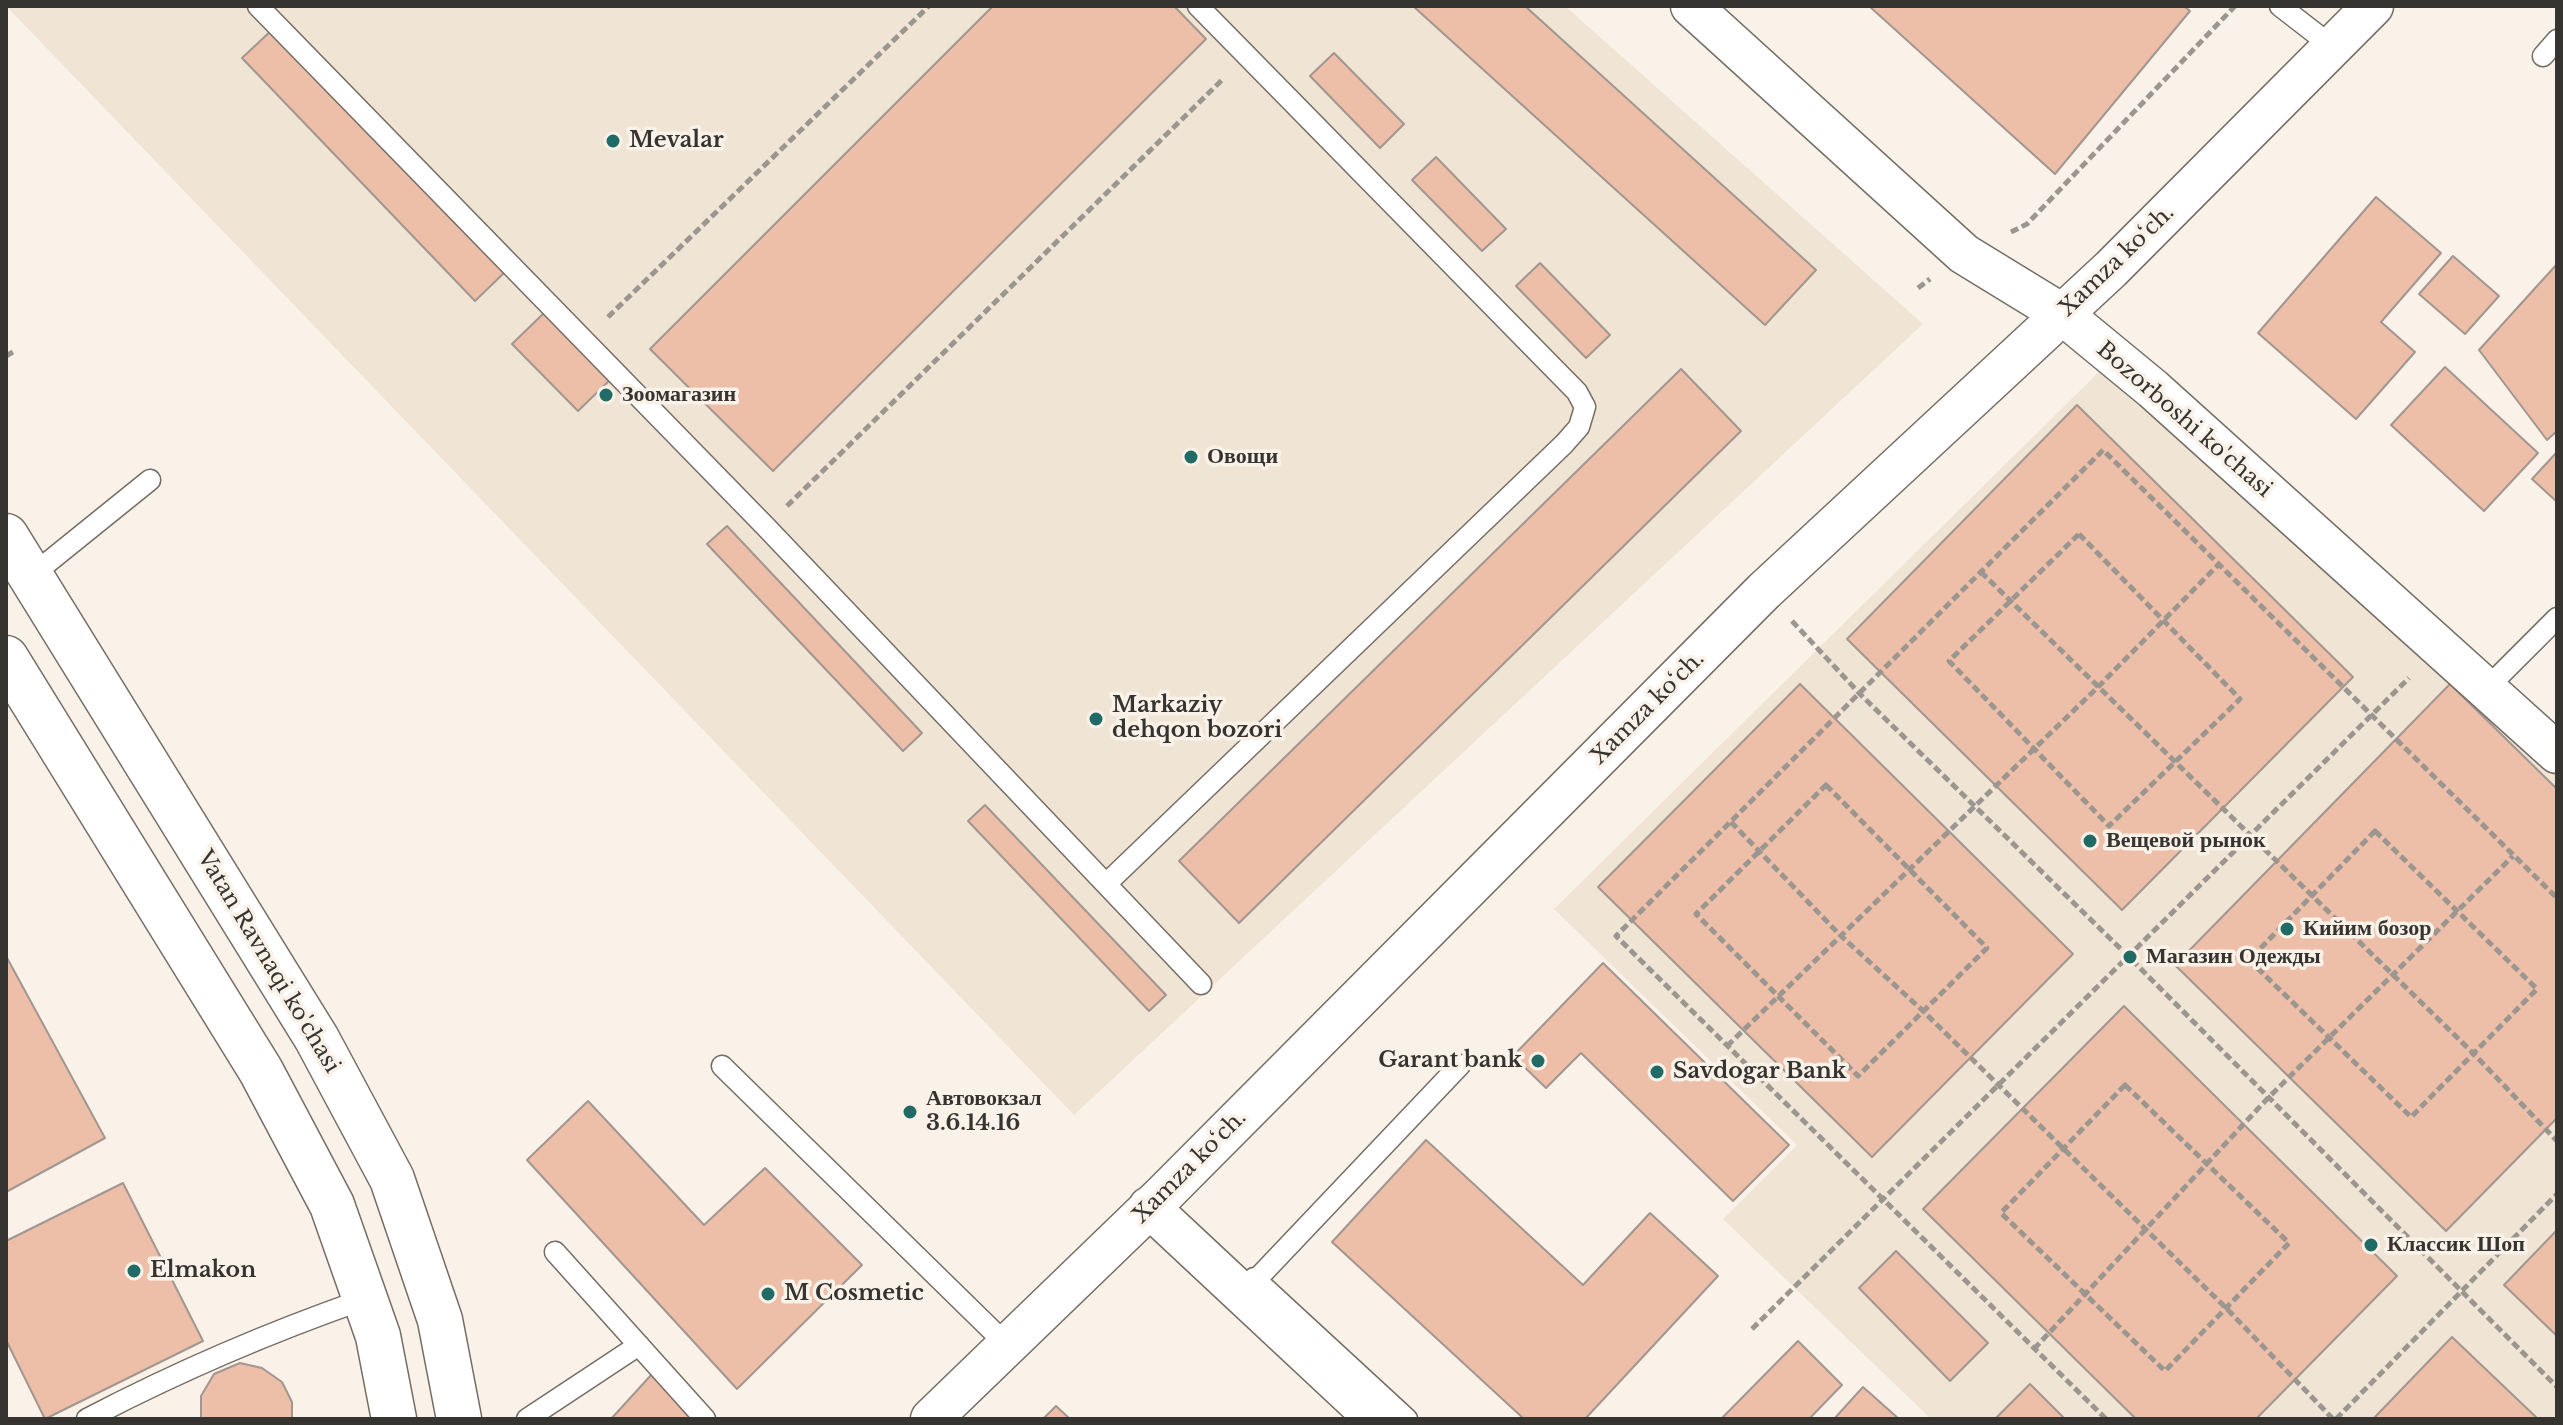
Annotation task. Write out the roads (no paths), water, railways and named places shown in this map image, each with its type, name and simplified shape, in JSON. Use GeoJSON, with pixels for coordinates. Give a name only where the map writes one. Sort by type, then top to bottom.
{"type":"FeatureCollection","features":[{"type":"Feature","properties":{"kind":"main road","name":"Vatan Ravnaqi ko'chasi"},"geometry":{"type":"LineString","coordinates":[[6,536],[317,1039],[392,1179],[440,1320],[459,1419]]}},
{"type":"Feature","properties":{"kind":"main road"},"geometry":{"type":"LineString","coordinates":[[6,658],[261,1071],[332,1205],[378,1336],[394,1419]]}},
{"type":"Feature","properties":{"kind":"street","name":"Bozorboshi ko'chasi"},"geometry":{"type":"LineString","coordinates":[[1691,6],[1964,254],[2062,314],[2153,389],[2557,753]]}},
{"type":"Feature","properties":{"kind":"street","name":"Xamza ko‘ch."},"geometry":{"type":"LineString","coordinates":[[931,1419],[1156,1201],[1764,591],[2062,314],[2373,6]]}},
{"type":"Feature","properties":{"kind":"street"},"geometry":{"type":"LineString","coordinates":[[1156,1201],[1376,1419]]}},
{"type":"Feature","properties":{"kind":"lane"},"geometry":{"type":"LineString","coordinates":[[258,6],[766,527],[1201,984]]}},
{"type":"Feature","properties":{"kind":"lane"},"geometry":{"type":"LineString","coordinates":[[1106,884],[1564,444],[1579,427],[1585,407],[1577,392],[1198,6]]}},
{"type":"Feature","properties":{"kind":"lane"},"geometry":{"type":"LineString","coordinates":[[2280,6],[2333,47]]}},
{"type":"Feature","properties":{"kind":"lane"},"geometry":{"type":"LineString","coordinates":[[2543,56],[2557,40]]}},
{"type":"Feature","properties":{"kind":"lane"},"geometry":{"type":"LineString","coordinates":[[31,576],[150,480]]}},
{"type":"Feature","properties":{"kind":"lane"},"geometry":{"type":"LineString","coordinates":[[2486,689],[2557,618]]}},
{"type":"Feature","properties":{"kind":"lane"},"geometry":{"type":"LineString","coordinates":[[1256,1280],[1460,1065]]}},
{"type":"Feature","properties":{"kind":"lane"},"geometry":{"type":"LineString","coordinates":[[722,1066],[1007,1345]]}},
{"type":"Feature","properties":{"kind":"lane"},"geometry":{"type":"LineString","coordinates":[[1156,1201],[1256,1280],[1407,1419]]}},
{"type":"Feature","properties":{"kind":"lane"},"geometry":{"type":"LineString","coordinates":[[555,1252],[705,1419]]}},
{"type":"Feature","properties":{"kind":"lane"},"geometry":{"type":"LineString","coordinates":[[87,1419],[188,1366],[265,1334],[365,1299]]}},
{"type":"Feature","properties":{"kind":"lane"},"geometry":{"type":"LineString","coordinates":[[527,1419],[639,1345]]}},
{"type":"Feature","properties":{"kind":"place","name":"Mevalar"},"geometry":{"type":"Point","coordinates":[613,141]}},
{"type":"Feature","properties":{"kind":"place","name":"Зоомагазин"},"geometry":{"type":"Point","coordinates":[606,395]}},
{"type":"Feature","properties":{"kind":"place","name":"Овощи"},"geometry":{"type":"Point","coordinates":[1191,457]}},
{"type":"Feature","properties":{"kind":"place","name":"Markaziy dehqon bozori"},"geometry":{"type":"Point","coordinates":[1096,719]}},
{"type":"Feature","properties":{"kind":"place","name":"Вещевой рынок"},"geometry":{"type":"Point","coordinates":[2090,841]}},
{"type":"Feature","properties":{"kind":"place","name":"Кийим бозор"},"geometry":{"type":"Point","coordinates":[2287,929]}},
{"type":"Feature","properties":{"kind":"place","name":"Магазин Одежды"},"geometry":{"type":"Point","coordinates":[2130,957]}},
{"type":"Feature","properties":{"kind":"place","name":"Garant bank"},"geometry":{"type":"Point","coordinates":[1538,1061]}},
{"type":"Feature","properties":{"kind":"place","name":"Savdogar Bank"},"geometry":{"type":"Point","coordinates":[1657,1072]}},
{"type":"Feature","properties":{"kind":"place","name":"Автовокзал 3.6.14.16"},"geometry":{"type":"Point","coordinates":[910,1112]}},
{"type":"Feature","properties":{"kind":"place","name":"Классик Шоп"},"geometry":{"type":"Point","coordinates":[2371,1245]}},
{"type":"Feature","properties":{"kind":"place","name":"Elmakon"},"geometry":{"type":"Point","coordinates":[134,1271]}},
{"type":"Feature","properties":{"kind":"place","name":"M Cosmetic"},"geometry":{"type":"Point","coordinates":[768,1294]}}]}
